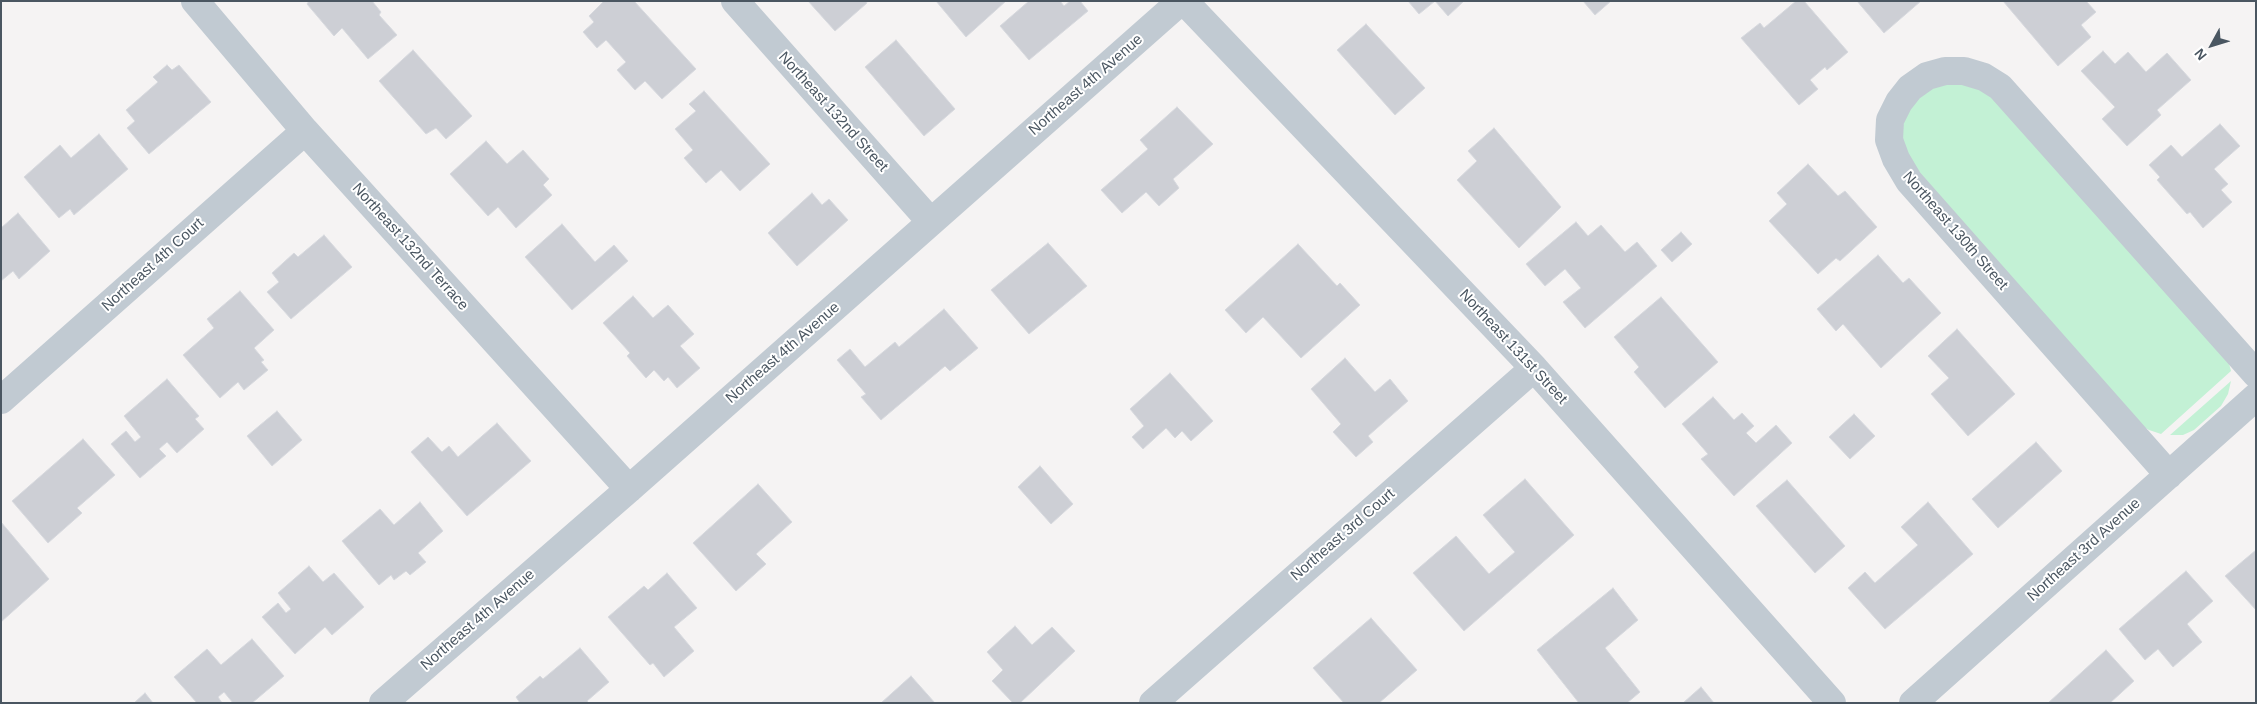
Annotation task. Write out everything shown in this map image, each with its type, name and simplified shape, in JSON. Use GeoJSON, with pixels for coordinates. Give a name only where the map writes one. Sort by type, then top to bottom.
{"type":"FeatureCollection","features":[{"type":"Feature","properties":{"kind":"street","name":"Northeast 132nd Terrace"},"geometry":{"type":"LineString","coordinates":[[195,1],[304,131],[629,489]]}},
{"type":"Feature","properties":{"kind":"street","name":"Northeast 132nd Street"},"geometry":{"type":"LineString","coordinates":[[735,1],[931,222]]}},
{"type":"Feature","properties":{"kind":"street","name":"Northeast 4th Avenue"},"geometry":{"type":"LineString","coordinates":[[383,703],[629,489],[1182,1]]}},
{"type":"Feature","properties":{"kind":"street","name":"Northeast 131st Street"},"geometry":{"type":"LineString","coordinates":[[1182,1],[1534,368],[1832,703]]}},
{"type":"Feature","properties":{"kind":"street","name":"Northeast 130th Street"},"geometry":{"type":"LineString","coordinates":[[2169,475],[1909,181],[1896,159],[1889,140],[1890,120],[1898,102],[1910,88],[1927,76],[1945,71],[1964,71],[1984,76],[2000,87],[2256,374]]}},
{"type":"Feature","properties":{"kind":"street","name":"Northeast 4th Court"},"geometry":{"type":"LineString","coordinates":[[1,400],[304,131]]}},
{"type":"Feature","properties":{"kind":"street","name":"Northeast 3rd Court"},"geometry":{"type":"LineString","coordinates":[[1153,703],[1534,368]]}},
{"type":"Feature","properties":{"kind":"street","name":"Northeast 3rd Avenue"},"geometry":{"type":"LineString","coordinates":[[1913,703],[2256,397]]}},
{"type":"Feature","properties":{"kind":"green space"},"geometry":{"type":"Polygon","coordinates":[[[1954,80],[1994,95],[2227,356],[2231,371],[2161,434],[2137,423],[1916,174],[1901,140],[1905,112],[1929,87],[1954,80]]]}},
{"type":"Feature","properties":{"kind":"green space"},"geometry":{"type":"Polygon","coordinates":[[[2231,381],[2228,394],[2221,406],[2194,430],[2183,435],[2170,435],[2231,381]]]}},
{"type":"Feature","properties":{"kind":"building"},"geometry":{"type":"Polygon","coordinates":[[[309,1],[372,1],[381,12],[379,15],[397,35],[368,59],[342,28],[334,36],[307,4],[309,1]]]}},
{"type":"Feature","properties":{"kind":"building"},"geometry":{"type":"Polygon","coordinates":[[[604,1],[634,1],[696,69],[662,99],[645,81],[635,90],[617,70],[626,62],[606,40],[597,48],[583,32],[594,22],[589,16],[604,1]]]}},
{"type":"Feature","properties":{"kind":"building"},"geometry":{"type":"Polygon","coordinates":[[[808,1],[866,1],[867,3],[835,31],[808,1]]]}},
{"type":"Feature","properties":{"kind":"building"},"geometry":{"type":"Polygon","coordinates":[[[936,1],[1006,1],[966,37],[936,1]]]}},
{"type":"Feature","properties":{"kind":"building"},"geometry":{"type":"Polygon","coordinates":[[[1029,1],[1060,1],[1064,6],[1070,1],[1080,1],[1088,11],[1029,60],[1000,26],[1029,1]]]}},
{"type":"Feature","properties":{"kind":"building"},"geometry":{"type":"Polygon","coordinates":[[[1408,1],[1435,1],[1419,14],[1408,1]]]}},
{"type":"Feature","properties":{"kind":"building"},"geometry":{"type":"Polygon","coordinates":[[[1435,1],[1464,1],[1448,16],[1435,1]]]}},
{"type":"Feature","properties":{"kind":"building"},"geometry":{"type":"Polygon","coordinates":[[[1583,1],[1611,1],[1595,15],[1583,1]]]}},
{"type":"Feature","properties":{"kind":"building"},"geometry":{"type":"Polygon","coordinates":[[[1796,1],[1804,1],[1848,52],[1827,70],[1825,67],[1810,80],[1818,89],[1799,105],[1741,38],[1760,23],[1764,28],[1796,1]]]}},
{"type":"Feature","properties":{"kind":"building"},"geometry":{"type":"Polygon","coordinates":[[[1857,1],[1921,1],[1884,33],[1857,1]]]}},
{"type":"Feature","properties":{"kind":"building"},"geometry":{"type":"Polygon","coordinates":[[[2003,1],[2086,1],[2096,12],[2081,25],[2091,37],[2058,66],[2003,1]]]}},
{"type":"Feature","properties":{"kind":"building"},"geometry":{"type":"Polygon","coordinates":[[[1366,24],[1425,88],[1395,115],[1337,50],[1366,24]]]}},
{"type":"Feature","properties":{"kind":"building"},"geometry":{"type":"Polygon","coordinates":[[[896,40],[955,109],[924,136],[865,67],[896,40]]]}},
{"type":"Feature","properties":{"kind":"building"},"geometry":{"type":"Polygon","coordinates":[[[413,50],[472,116],[446,139],[436,128],[426,134],[379,81],[413,50]]]}},
{"type":"Feature","properties":{"kind":"building"},"geometry":{"type":"Polygon","coordinates":[[[2103,51],[2115,64],[2128,52],[2146,72],[2167,53],[2191,80],[2157,110],[2161,115],[2127,146],[2102,119],[2115,107],[2081,71],[2103,51]]]}},
{"type":"Feature","properties":{"kind":"building"},"geometry":{"type":"Polygon","coordinates":[[[167,65],[172,70],[179,65],[211,102],[149,154],[127,128],[135,121],[126,110],[158,82],[153,77],[167,65]]]}},
{"type":"Feature","properties":{"kind":"building"},"geometry":{"type":"Polygon","coordinates":[[[704,91],[770,164],[740,191],[721,170],[706,183],[684,158],[693,150],[675,129],[696,111],[689,104],[704,91]]]}},
{"type":"Feature","properties":{"kind":"building"},"geometry":{"type":"Polygon","coordinates":[[[1177,107],[1213,144],[1173,179],[1179,188],[1159,206],[1146,192],[1122,213],[1101,190],[1148,149],[1140,140],[1177,107]]]}},
{"type":"Feature","properties":{"kind":"building"},"geometry":{"type":"Polygon","coordinates":[[[2220,124],[2240,146],[2214,169],[2228,184],[2221,190],[2232,202],[2203,228],[2190,212],[2187,214],[2157,180],[2160,177],[2149,165],[2171,145],[2182,157],[2220,124]]]}},
{"type":"Feature","properties":{"kind":"building"},"geometry":{"type":"Polygon","coordinates":[[[1494,128],[1561,207],[1519,248],[1457,180],[1477,161],[1468,151],[1494,128]]]}},
{"type":"Feature","properties":{"kind":"building"},"geometry":{"type":"Polygon","coordinates":[[[99,134],[128,169],[74,215],[70,209],[59,218],[24,177],[60,145],[71,158],[99,134]]]}},
{"type":"Feature","properties":{"kind":"building"},"geometry":{"type":"Polygon","coordinates":[[[486,141],[507,164],[523,150],[549,179],[543,185],[552,195],[516,228],[498,207],[488,216],[450,174],[486,141]]]}},
{"type":"Feature","properties":{"kind":"building"},"geometry":{"type":"Polygon","coordinates":[[[1808,164],[1838,196],[1845,191],[1877,227],[1840,261],[1836,258],[1818,274],[1769,221],[1787,204],[1777,193],[1808,164]]]}},
{"type":"Feature","properties":{"kind":"building"},"geometry":{"type":"Polygon","coordinates":[[[812,193],[822,205],[829,199],[848,220],[797,266],[768,233],[812,193]]]}},
{"type":"Feature","properties":{"kind":"building"},"geometry":{"type":"Polygon","coordinates":[[[18,213],[50,251],[19,279],[13,271],[1,281],[1,228],[18,213]]]}},
{"type":"Feature","properties":{"kind":"building"},"geometry":{"type":"Polygon","coordinates":[[[1576,222],[1588,236],[1601,225],[1625,252],[1637,242],[1657,266],[1585,328],[1563,302],[1581,288],[1565,269],[1545,286],[1526,264],[1576,222]]]}},
{"type":"Feature","properties":{"kind":"building"},"geometry":{"type":"Polygon","coordinates":[[[562,224],[595,262],[614,245],[628,261],[572,310],[525,257],[562,224]]]}},
{"type":"Feature","properties":{"kind":"building"},"geometry":{"type":"Polygon","coordinates":[[[1681,232],[1692,244],[1672,262],[1661,250],[1681,232]]]}},
{"type":"Feature","properties":{"kind":"building"},"geometry":{"type":"Polygon","coordinates":[[[324,235],[352,267],[291,319],[267,292],[279,282],[272,273],[294,253],[298,257],[324,235]]]}},
{"type":"Feature","properties":{"kind":"building"},"geometry":{"type":"Polygon","coordinates":[[[1048,243],[1087,286],[1029,334],[991,290],[1048,243]]]}},
{"type":"Feature","properties":{"kind":"building"},"geometry":{"type":"Polygon","coordinates":[[[1298,244],[1337,286],[1340,283],[1360,305],[1301,358],[1263,317],[1246,333],[1225,310],[1298,244]]]}},
{"type":"Feature","properties":{"kind":"building"},"geometry":{"type":"Polygon","coordinates":[[[1878,255],[1903,283],[1909,278],[1941,313],[1881,368],[1843,324],[1836,331],[1817,309],[1878,255]]]}},
{"type":"Feature","properties":{"kind":"building"},"geometry":{"type":"Polygon","coordinates":[[[240,291],[274,330],[254,348],[264,360],[261,362],[268,370],[244,390],[238,382],[220,398],[183,355],[214,328],[207,319],[240,291]]]}},
{"type":"Feature","properties":{"kind":"building"},"geometry":{"type":"Polygon","coordinates":[[[633,296],[653,318],[668,305],[694,334],[680,346],[700,368],[677,388],[668,377],[664,381],[654,370],[646,378],[627,356],[630,353],[603,323],[633,296]]]}},
{"type":"Feature","properties":{"kind":"building"},"geometry":{"type":"Polygon","coordinates":[[[1661,297],[1718,362],[1665,408],[1634,372],[1639,367],[1614,337],[1661,297]]]}},
{"type":"Feature","properties":{"kind":"building"},"geometry":{"type":"Polygon","coordinates":[[[944,309],[978,348],[950,371],[945,366],[881,420],[861,397],[866,394],[837,360],[850,349],[865,367],[895,342],[899,347],[944,309]]]}},
{"type":"Feature","properties":{"kind":"building"},"geometry":{"type":"Polygon","coordinates":[[[1957,329],[2015,394],[1968,436],[1931,394],[1949,378],[1928,356],[1957,329]]]}},
{"type":"Feature","properties":{"kind":"building"},"geometry":{"type":"Polygon","coordinates":[[[1345,358],[1375,392],[1390,379],[1408,401],[1368,436],[1373,442],[1356,457],[1333,432],[1341,424],[1311,389],[1345,358]]]}},
{"type":"Feature","properties":{"kind":"building"},"geometry":{"type":"Polygon","coordinates":[[[1170,373],[1213,421],[1191,441],[1182,431],[1175,438],[1166,428],[1143,449],[1132,437],[1144,426],[1130,409],[1170,373]]]}},
{"type":"Feature","properties":{"kind":"building"},"geometry":{"type":"Polygon","coordinates":[[[167,379],[199,416],[195,419],[204,429],[177,453],[167,442],[159,449],[166,456],[140,478],[111,444],[126,431],[135,442],[141,437],[124,416],[167,379]]]}},
{"type":"Feature","properties":{"kind":"building"},"geometry":{"type":"Polygon","coordinates":[[[1713,397],[1734,420],[1742,413],[1754,426],[1746,433],[1756,443],[1776,425],[1792,443],[1734,496],[1701,459],[1708,454],[1682,424],[1713,397]]]}},
{"type":"Feature","properties":{"kind":"building"},"geometry":{"type":"Polygon","coordinates":[[[277,411],[302,440],[272,466],[247,436],[277,411]]]}},
{"type":"Feature","properties":{"kind":"building"},"geometry":{"type":"Polygon","coordinates":[[[1854,414],[1875,436],[1850,459],[1829,437],[1854,414]]]}},
{"type":"Feature","properties":{"kind":"building"},"geometry":{"type":"Polygon","coordinates":[[[497,423],[531,461],[467,516],[411,452],[428,437],[442,452],[449,446],[458,457],[497,423]]]}},
{"type":"Feature","properties":{"kind":"building"},"geometry":{"type":"Polygon","coordinates":[[[83,439],[115,475],[77,508],[82,513],[48,543],[12,501],[83,439]]]}},
{"type":"Feature","properties":{"kind":"building"},"geometry":{"type":"Polygon","coordinates":[[[2036,442],[2062,471],[1998,528],[1972,499],[2036,442]]]}},
{"type":"Feature","properties":{"kind":"building"},"geometry":{"type":"Polygon","coordinates":[[[1040,466],[1073,504],[1051,524],[1018,487],[1040,466]]]}},
{"type":"Feature","properties":{"kind":"building"},"geometry":{"type":"Polygon","coordinates":[[[1525,479],[1574,535],[1464,631],[1413,573],[1456,536],[1489,574],[1515,552],[1483,515],[1525,479]]]}},
{"type":"Feature","properties":{"kind":"building"},"geometry":{"type":"Polygon","coordinates":[[[1787,480],[1845,546],[1815,573],[1756,506],[1787,480]]]}},
{"type":"Feature","properties":{"kind":"building"},"geometry":{"type":"Polygon","coordinates":[[[758,484],[792,522],[756,554],[766,564],[736,591],[693,543],[758,484]]]}},
{"type":"Feature","properties":{"kind":"building"},"geometry":{"type":"Polygon","coordinates":[[[420,502],[443,531],[418,553],[426,562],[410,575],[406,571],[394,580],[391,575],[379,585],[342,541],[380,509],[394,525],[420,502]]]}},
{"type":"Feature","properties":{"kind":"building"},"geometry":{"type":"Polygon","coordinates":[[[1928,502],[1973,554],[1885,629],[1848,588],[1865,572],[1875,583],[1918,545],[1901,527],[1928,502]]]}},
{"type":"Feature","properties":{"kind":"building"},"geometry":{"type":"Polygon","coordinates":[[[1,522],[49,579],[1,622],[1,522]]]}},
{"type":"Feature","properties":{"kind":"building"},"geometry":{"type":"Polygon","coordinates":[[[2256,550],[2256,610],[2225,576],[2256,550]]]}},
{"type":"Feature","properties":{"kind":"building"},"geometry":{"type":"Polygon","coordinates":[[[309,566],[323,582],[334,573],[364,607],[332,635],[325,627],[295,654],[262,617],[278,603],[286,613],[291,609],[278,593],[309,566]]]}},
{"type":"Feature","properties":{"kind":"building"},"geometry":{"type":"Polygon","coordinates":[[[2186,571],[2213,601],[2187,624],[2202,642],[2173,667],[2158,649],[2145,660],[2119,629],[2186,571]]]}},
{"type":"Feature","properties":{"kind":"building"},"geometry":{"type":"Polygon","coordinates":[[[667,573],[697,608],[674,627],[694,651],[664,677],[653,663],[650,665],[608,617],[644,586],[648,590],[667,573]]]}},
{"type":"Feature","properties":{"kind":"building"},"geometry":{"type":"Polygon","coordinates":[[[1613,588],[1638,620],[1605,648],[1640,692],[1627,703],[1579,703],[1537,650],[1613,588]]]}},
{"type":"Feature","properties":{"kind":"building"},"geometry":{"type":"Polygon","coordinates":[[[1371,618],[1417,670],[1379,703],[1344,703],[1313,668],[1371,618]]]}},
{"type":"Feature","properties":{"kind":"building"},"geometry":{"type":"Polygon","coordinates":[[[1015,626],[1032,645],[1052,627],[1075,651],[1020,703],[1013,703],[992,681],[1003,670],[987,652],[1015,626]]]}},
{"type":"Feature","properties":{"kind":"building"},"geometry":{"type":"Polygon","coordinates":[[[252,639],[284,676],[252,703],[233,703],[224,692],[218,697],[222,703],[197,703],[174,677],[207,649],[221,665],[252,639]]]}},
{"type":"Feature","properties":{"kind":"building"},"geometry":{"type":"Polygon","coordinates":[[[580,648],[609,682],[587,701],[589,703],[520,703],[516,697],[540,676],[543,679],[580,648]]]}},
{"type":"Feature","properties":{"kind":"building"},"geometry":{"type":"Polygon","coordinates":[[[2106,650],[2134,681],[2110,703],[2048,703],[2106,650]]]}},
{"type":"Feature","properties":{"kind":"building"},"geometry":{"type":"Polygon","coordinates":[[[911,676],[935,703],[881,703],[911,676]]]}},
{"type":"Feature","properties":{"kind":"building"},"geometry":{"type":"Polygon","coordinates":[[[1701,687],[1714,703],[1683,703],[1701,687]]]}},
{"type":"Feature","properties":{"kind":"building"},"geometry":{"type":"Polygon","coordinates":[[[145,693],[153,703],[134,703],[145,693]]]}}]}
